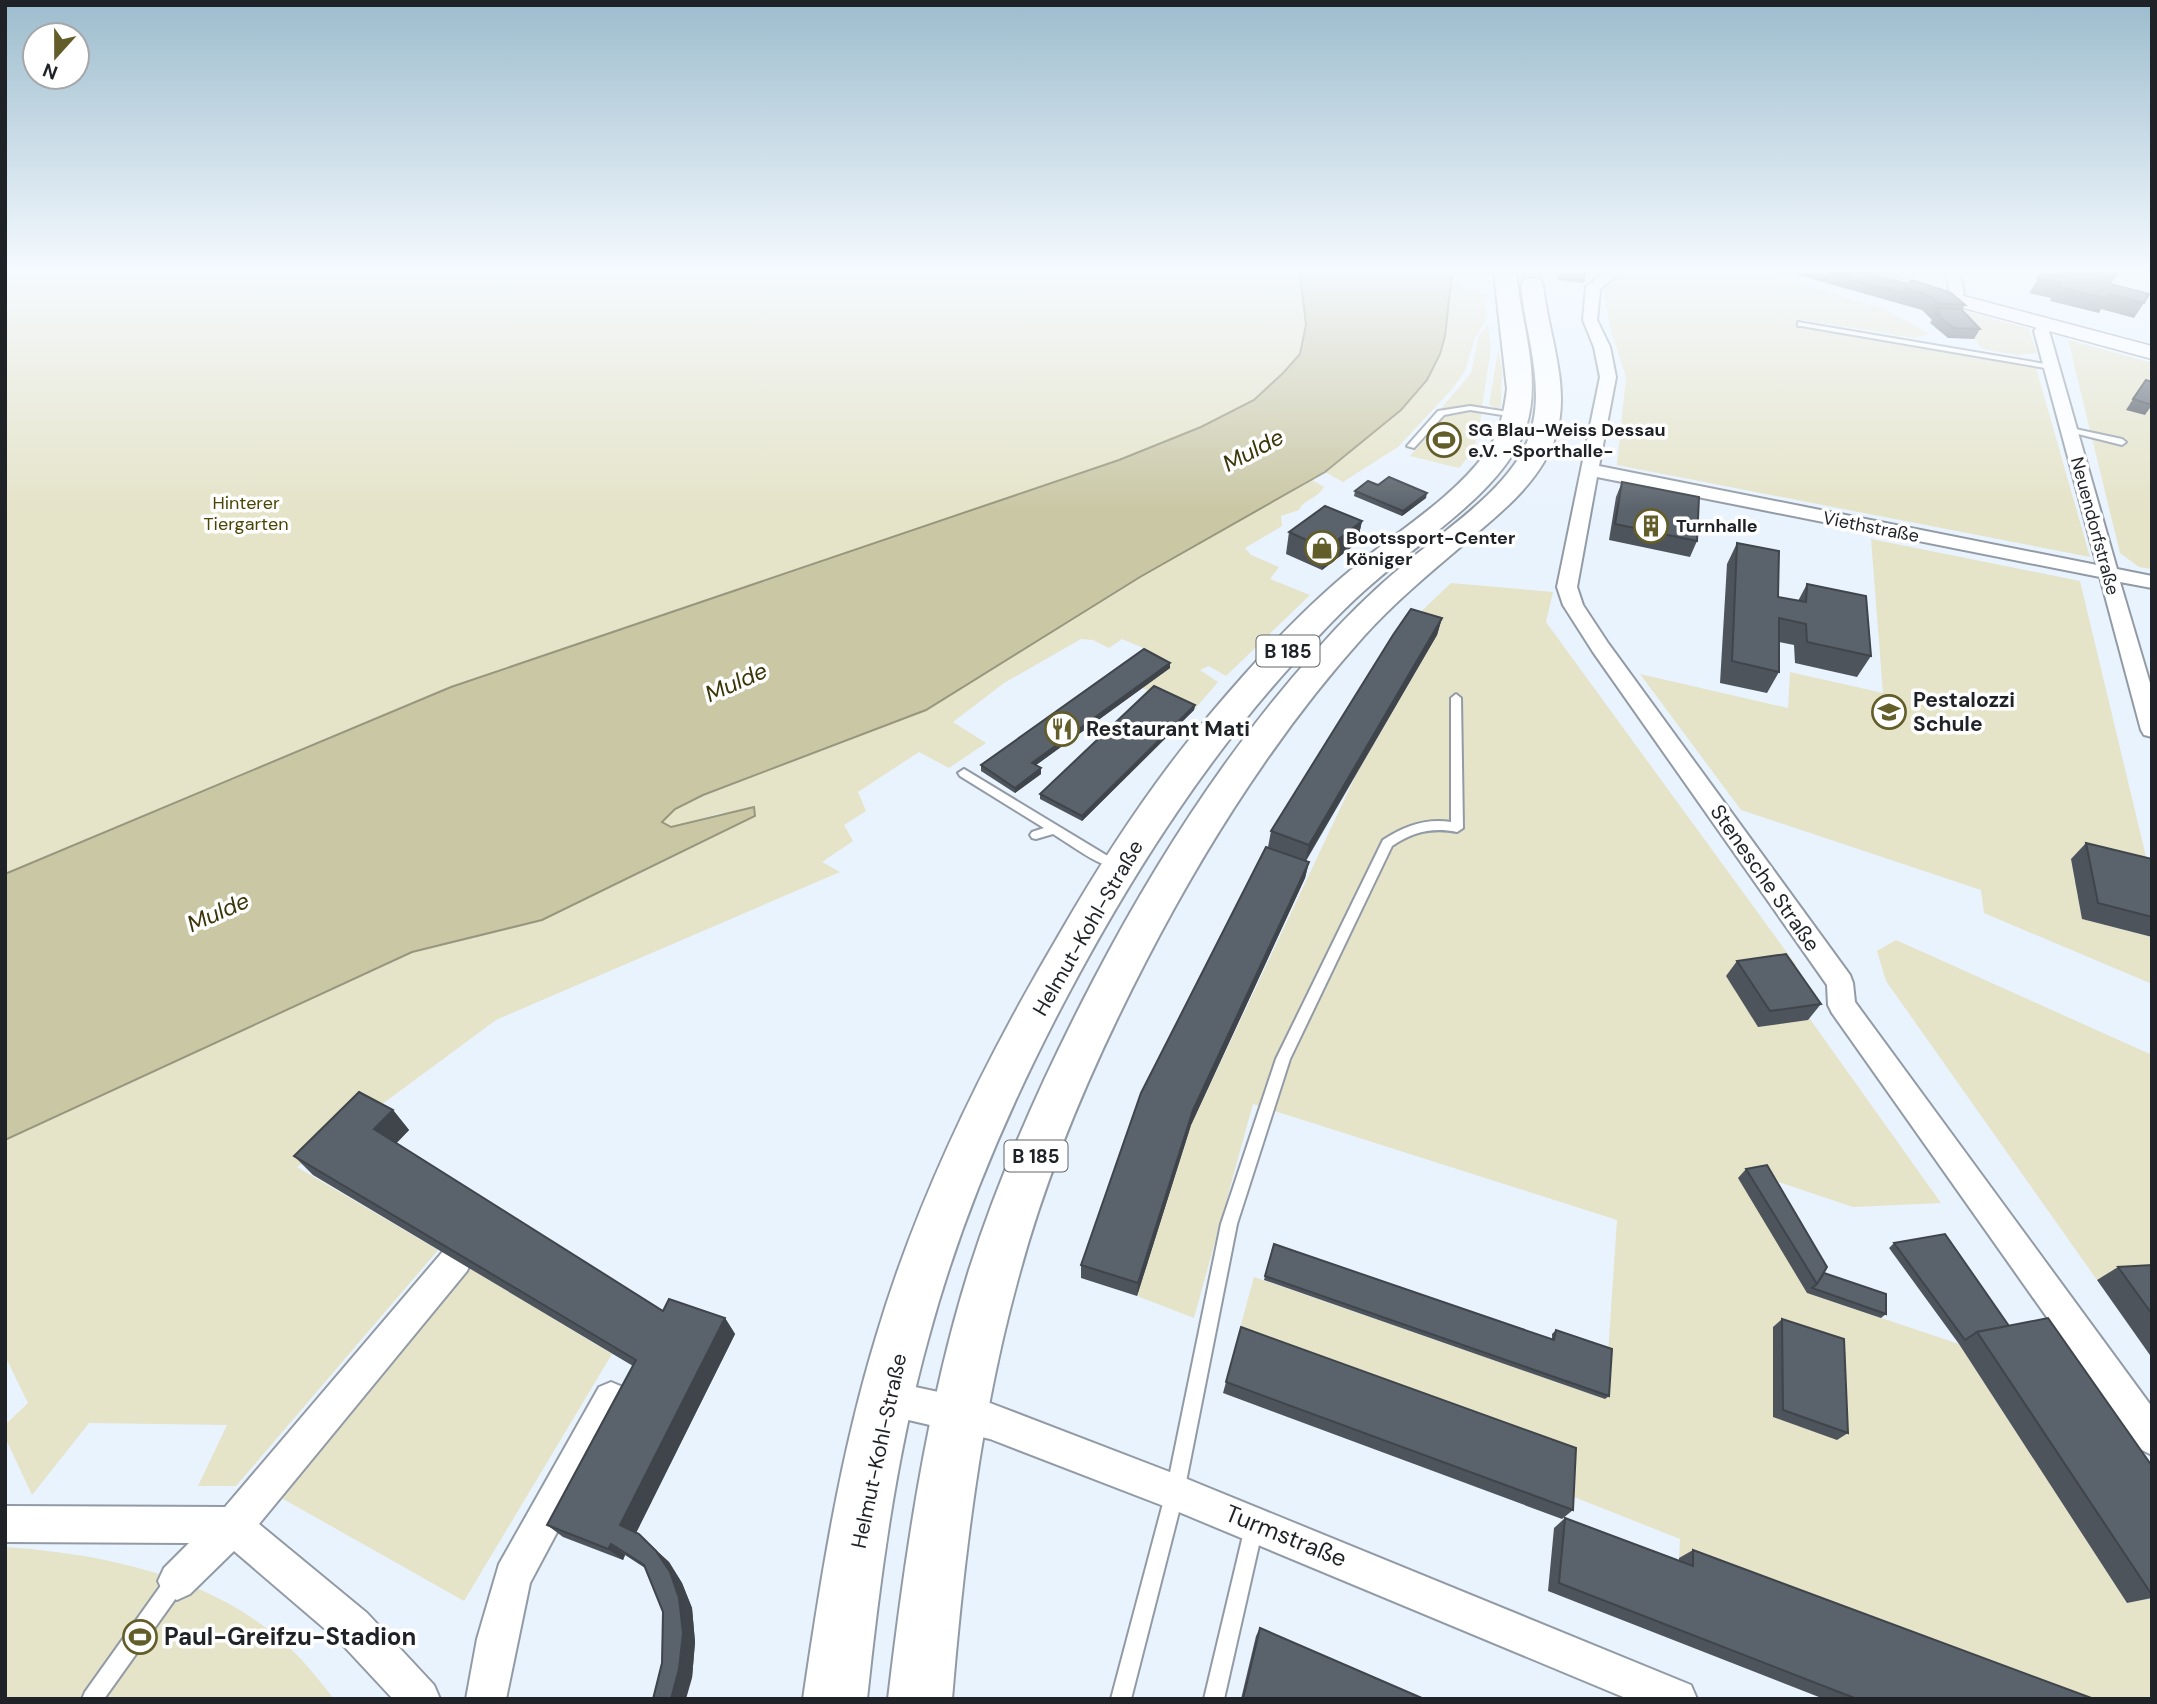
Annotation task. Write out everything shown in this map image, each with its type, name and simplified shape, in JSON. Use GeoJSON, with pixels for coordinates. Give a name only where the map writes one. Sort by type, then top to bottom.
{"type":"FeatureCollection","features":[{"type":"Feature","properties":{"kind":"main road","name":"Helmut-Kohl-Straße"},"geometry":{"type":"LineString","coordinates":[[835,1699],[845,1618],[887,1398],[916,1290],[988,1114],[1052,985],[1121,866],[1180,776],[1224,720],[1323,612],[1482,474],[1505,444],[1515,415],[1519,372],[1516,353]]}},
{"type":"Feature","properties":{"kind":"main road","name":"B 185"},"geometry":{"type":"LineString","coordinates":[[920,1699],[942,1513],[961,1413],[996,1267],[1029,1172],[1087,1039],[1151,914],[1199,833],[1266,736],[1312,676],[1398,585],[1506,492],[1529,465],[1548,419],[1550,393],[1542,353]]}},
{"type":"Feature","properties":{"kind":"street","name":"Stenesche Straße"},"geometry":{"type":"LineString","coordinates":[[1603,353],[1608,377],[1567,587],[1573,604],[1840,984],[1842,1005],[2152,1437]]}},
{"type":"Feature","properties":{"kind":"street","name":"Neuendorfstraße"},"geometry":{"type":"LineString","coordinates":[[2047,353],[2106,573],[2152,730]]}},
{"type":"Feature","properties":{"kind":"street","name":"Viethstraße"},"geometry":{"type":"LineString","coordinates":[[1591,470],[2152,582]]}},
{"type":"Feature","properties":{"kind":"street"},"geometry":{"type":"LineString","coordinates":[[177,1581],[233,1526],[456,1260]]}},
{"type":"Feature","properties":{"kind":"street","name":"Turmstraße"},"geometry":{"type":"LineString","coordinates":[[887,1398],[990,1421],[1255,1523],[1677,1699]]}},
{"type":"Feature","properties":{"kind":"street"},"geometry":{"type":"LineString","coordinates":[[486,1699],[512,1577],[611,1399]]}},
{"type":"Feature","properties":{"kind":"street"},"geometry":{"type":"LineString","coordinates":[[5,1524],[142,1523],[233,1526],[353,1627],[420,1699]]}},
{"type":"Feature","properties":{"kind":"lane"},"geometry":{"type":"LineString","coordinates":[[1967,353],[2051,367]]}},
{"type":"Feature","properties":{"kind":"lane"},"geometry":{"type":"LineString","coordinates":[[1411,446],[1435,417],[1452,410],[1484,410],[1515,415]]}},
{"type":"Feature","properties":{"kind":"lane"},"geometry":{"type":"LineString","coordinates":[[2069,429],[2122,442]]}},
{"type":"Feature","properties":{"kind":"lane"},"geometry":{"type":"LineString","coordinates":[[1121,1699],[1175,1492],[1230,1224],[1283,1059],[1387,843],[1407,830],[1440,823],[1457,828],[1456,698]]}},
{"type":"Feature","properties":{"kind":"lane"},"geometry":{"type":"LineString","coordinates":[[964,773],[1102,858],[1121,866]]}},
{"type":"Feature","properties":{"kind":"lane"},"geometry":{"type":"LineString","coordinates":[[1036,835],[1054,829]]}},
{"type":"Feature","properties":{"kind":"lane"},"geometry":{"type":"LineString","coordinates":[[1214,1699],[1255,1523]]}},
{"type":"Feature","properties":{"kind":"lane"},"geometry":{"type":"LineString","coordinates":[[92,1699],[167,1591],[177,1581]]}},
{"type":"Feature","properties":{"kind":"green space","name":"Hinterer Tiergarten"},"geometry":{"type":"Polygon","coordinates":[[[5,353],[1300,353],[1254,400],[1201,427],[1119,460],[451,687],[5,874],[5,353]]]}},
{"type":"Feature","properties":{"kind":"green space"},"geometry":{"type":"Polygon","coordinates":[[[1471,353],[1465,371],[1453,388],[1398,447],[1343,482],[1325,472],[1401,410],[1440,354],[1471,353]]]}},
{"type":"Feature","properties":{"kind":"green space"},"geometry":{"type":"Polygon","coordinates":[[[1475,353],[1490,353],[1482,407],[1451,407],[1439,411],[1471,373],[1475,353]]]}},
{"type":"Feature","properties":{"kind":"green space"},"geometry":{"type":"Polygon","coordinates":[[[1499,353],[1502,369],[1501,407],[1497,409],[1489,405],[1499,353]]]}},
{"type":"Feature","properties":{"kind":"green space"},"geometry":{"type":"Polygon","coordinates":[[[1618,353],[1945,353],[2036,368],[2090,557],[1617,465],[1626,377],[1618,353]]]}},
{"type":"Feature","properties":{"kind":"green space"},"geometry":{"type":"Polygon","coordinates":[[[2003,353],[2037,353],[2017,355],[2003,353]]]}},
{"type":"Feature","properties":{"kind":"green space"},"geometry":{"type":"Polygon","coordinates":[[[2071,353],[2114,353],[2152,363],[2152,569],[2139,567],[2120,553],[2071,353]]]}},
{"type":"Feature","properties":{"kind":"green space"},"geometry":{"type":"Polygon","coordinates":[[[1482,412],[1474,450],[1459,468],[1410,456],[1444,415],[1482,412]]]}},
{"type":"Feature","properties":{"kind":"green space"},"geometry":{"type":"Polygon","coordinates":[[[1312,480],[1324,487],[1321,491],[1299,510],[1281,516],[1282,526],[1245,548],[1251,555],[1279,567],[1270,579],[1310,595],[1226,676],[1209,666],[1200,670],[1218,682],[1194,710],[1142,688],[1159,662],[1150,651],[1122,639],[1109,648],[1093,640],[1081,639],[1004,683],[953,722],[986,743],[949,768],[919,752],[858,792],[866,811],[844,825],[853,841],[822,862],[840,872],[496,1020],[297,1167],[438,1250],[236,1486],[198,1486],[227,1425],[89,1423],[32,1495],[5,1437],[5,1425],[28,1403],[5,1356],[5,1140],[412,952],[542,920],[755,816],[721,813],[671,827],[662,822],[675,809],[703,795],[926,710],[1140,577],[1312,480]]]}},
{"type":"Feature","properties":{"kind":"green space","name":"Pestalozzi Schule"},"geometry":{"type":"Polygon","coordinates":[[[1871,539],[2080,581],[2148,865],[2082,919],[2152,937],[2152,984],[1984,913],[1981,890],[1741,810],[1640,674],[1788,708],[1790,672],[1883,693],[1871,539]]]}},
{"type":"Feature","properties":{"kind":"green space"},"geometry":{"type":"Polygon","coordinates":[[[1451,583],[1553,592],[1546,622],[1796,965],[1775,970],[1941,1203],[1853,1207],[1758,1175],[1807,1293],[1959,1344],[2127,1603],[2152,1598],[2152,1699],[2055,1699],[1679,1558],[1680,1539],[1564,1493],[1237,1339],[1254,1277],[1605,1399],[1617,1220],[1253,1104],[1194,1318],[1137,1296],[1191,1125],[1356,775],[1437,635],[1407,625],[1451,583]]]}},
{"type":"Feature","properties":{"kind":"green space"},"geometry":{"type":"Polygon","coordinates":[[[1896,940],[2152,1055],[2152,1276],[2097,1280],[1886,981],[1877,951],[1896,940]]]}},
{"type":"Feature","properties":{"kind":"green space"},"geometry":{"type":"Polygon","coordinates":[[[469,1268],[612,1354],[464,1601],[276,1495],[469,1268]]]}},
{"type":"Feature","properties":{"kind":"green space","name":"Paul-Greifzu-Stadion"},"geometry":{"type":"Polygon","coordinates":[[[5,1547],[84,1556],[124,1564],[201,1590],[237,1608],[270,1631],[300,1658],[334,1699],[5,1699],[5,1547]]]}},
{"type":"Feature","properties":{"kind":"water","name":"Mulde"},"geometry":{"type":"Polygon","coordinates":[[[1440,353],[1427,380],[1401,410],[1325,472],[1140,577],[926,710],[703,795],[675,809],[662,822],[671,827],[754,807],[755,816],[542,920],[412,952],[5,1140],[5,874],[451,687],[1119,460],[1201,427],[1254,400],[1300,354],[1440,353]]]}},
{"type":"Feature","properties":{"kind":"building"},"geometry":{"type":"Polygon","coordinates":[[[2146,380],[2152,382],[2152,405],[2133,399],[2146,380]]]}},
{"type":"Feature","properties":{"kind":"building"},"geometry":{"type":"Polygon","coordinates":[[[1389,477],[1427,493],[1403,511],[1355,491],[1368,481],[1378,485],[1389,477]]]}},
{"type":"Feature","properties":{"kind":"building"},"geometry":{"type":"Polygon","coordinates":[[[1622,482],[1699,497],[1697,541],[1615,524],[1622,482]]]}},
{"type":"Feature","properties":{"kind":"building"},"geometry":{"type":"Polygon","coordinates":[[[1325,506],[1362,521],[1326,549],[1289,532],[1325,506]]]}},
{"type":"Feature","properties":{"kind":"building"},"geometry":{"type":"Polygon","coordinates":[[[1737,543],[1779,551],[1778,597],[1806,602],[1807,584],[1866,596],[1871,656],[1807,642],[1806,624],[1779,618],[1779,672],[1732,661],[1737,543]]]}},
{"type":"Feature","properties":{"kind":"building"},"geometry":{"type":"Polygon","coordinates":[[[1411,609],[1442,618],[1309,845],[1271,831],[1393,635],[1411,609]]]}},
{"type":"Feature","properties":{"kind":"building"},"geometry":{"type":"Polygon","coordinates":[[[1144,649],[1170,663],[1032,763],[1041,768],[1015,788],[981,765],[1144,649]]]}},
{"type":"Feature","properties":{"kind":"building"},"geometry":{"type":"Polygon","coordinates":[[[1154,686],[1195,705],[1082,816],[1040,794],[1154,686]]]}},
{"type":"Feature","properties":{"kind":"building"},"geometry":{"type":"Polygon","coordinates":[[[2086,843],[2152,859],[2152,917],[2098,903],[2086,843]]]}},
{"type":"Feature","properties":{"kind":"building"},"geometry":{"type":"Polygon","coordinates":[[[1266,847],[1309,862],[1193,1110],[1138,1283],[1081,1265],[1141,1093],[1266,847]]]}},
{"type":"Feature","properties":{"kind":"building"},"geometry":{"type":"Polygon","coordinates":[[[1786,954],[1821,1004],[1770,1011],[1737,961],[1786,954]]]}},
{"type":"Feature","properties":{"kind":"building"},"geometry":{"type":"Polygon","coordinates":[[[359,1092],[393,1110],[374,1129],[663,1311],[669,1299],[725,1318],[620,1525],[639,1534],[656,1551],[670,1572],[679,1598],[683,1633],[679,1669],[671,1699],[653,1699],[662,1663],[663,1612],[644,1565],[611,1544],[608,1549],[547,1525],[636,1360],[294,1156],[359,1092]]]}},
{"type":"Feature","properties":{"kind":"building"},"geometry":{"type":"Polygon","coordinates":[[[1767,1165],[1827,1267],[1817,1284],[1746,1169],[1767,1165]]]}},
{"type":"Feature","properties":{"kind":"building"},"geometry":{"type":"Polygon","coordinates":[[[1945,1234],[2009,1326],[1977,1332],[1965,1340],[1894,1243],[1945,1234]]]}},
{"type":"Feature","properties":{"kind":"building"},"geometry":{"type":"Polygon","coordinates":[[[1274,1244],[1554,1340],[1556,1330],[1612,1349],[1609,1396],[1265,1276],[1274,1244]]]}},
{"type":"Feature","properties":{"kind":"building"},"geometry":{"type":"Polygon","coordinates":[[[2152,1265],[2152,1314],[2118,1267],[2152,1265]]]}},
{"type":"Feature","properties":{"kind":"building"},"geometry":{"type":"Polygon","coordinates":[[[1824,1273],[1886,1294],[1886,1314],[1812,1288],[1824,1273]]]}},
{"type":"Feature","properties":{"kind":"building"},"geometry":{"type":"Polygon","coordinates":[[[2048,1318],[2152,1466],[2152,1595],[1977,1332],[2048,1318]]]}},
{"type":"Feature","properties":{"kind":"building"},"geometry":{"type":"Polygon","coordinates":[[[1782,1319],[1844,1339],[1848,1433],[1783,1410],[1782,1319]]]}},
{"type":"Feature","properties":{"kind":"building"},"geometry":{"type":"Polygon","coordinates":[[[1241,1327],[1576,1448],[1573,1510],[1226,1382],[1241,1327]]]}},
{"type":"Feature","properties":{"kind":"building"},"geometry":{"type":"Polygon","coordinates":[[[1565,1518],[1693,1566],[1693,1550],[2094,1699],[1857,1699],[1559,1583],[1565,1518]]]}},
{"type":"Feature","properties":{"kind":"building"},"geometry":{"type":"Polygon","coordinates":[[[1260,1628],[1424,1699],[1243,1699],[1260,1628]]]}},
{"type":"Feature","properties":{"kind":"place","name":"SG Blau-Weiss Dessau e.V. -Sporthalle-"},"geometry":{"type":"Point","coordinates":[1444,440]}},
{"type":"Feature","properties":{"kind":"place","name":"Turnhalle"},"geometry":{"type":"Point","coordinates":[1651,526]}},
{"type":"Feature","properties":{"kind":"place","name":"Bootssport-Center Königer"},"geometry":{"type":"Point","coordinates":[1322,548]}},
{"type":"Feature","properties":{"kind":"place","name":"Pestalozzi Schule"},"geometry":{"type":"Point","coordinates":[1889,712]}},
{"type":"Feature","properties":{"kind":"place","name":"Restaurant Mati"},"geometry":{"type":"Point","coordinates":[1062,729]}},
{"type":"Feature","properties":{"kind":"place","name":"Paul-Greifzu-Stadion"},"geometry":{"type":"Point","coordinates":[140,1637]}}]}
